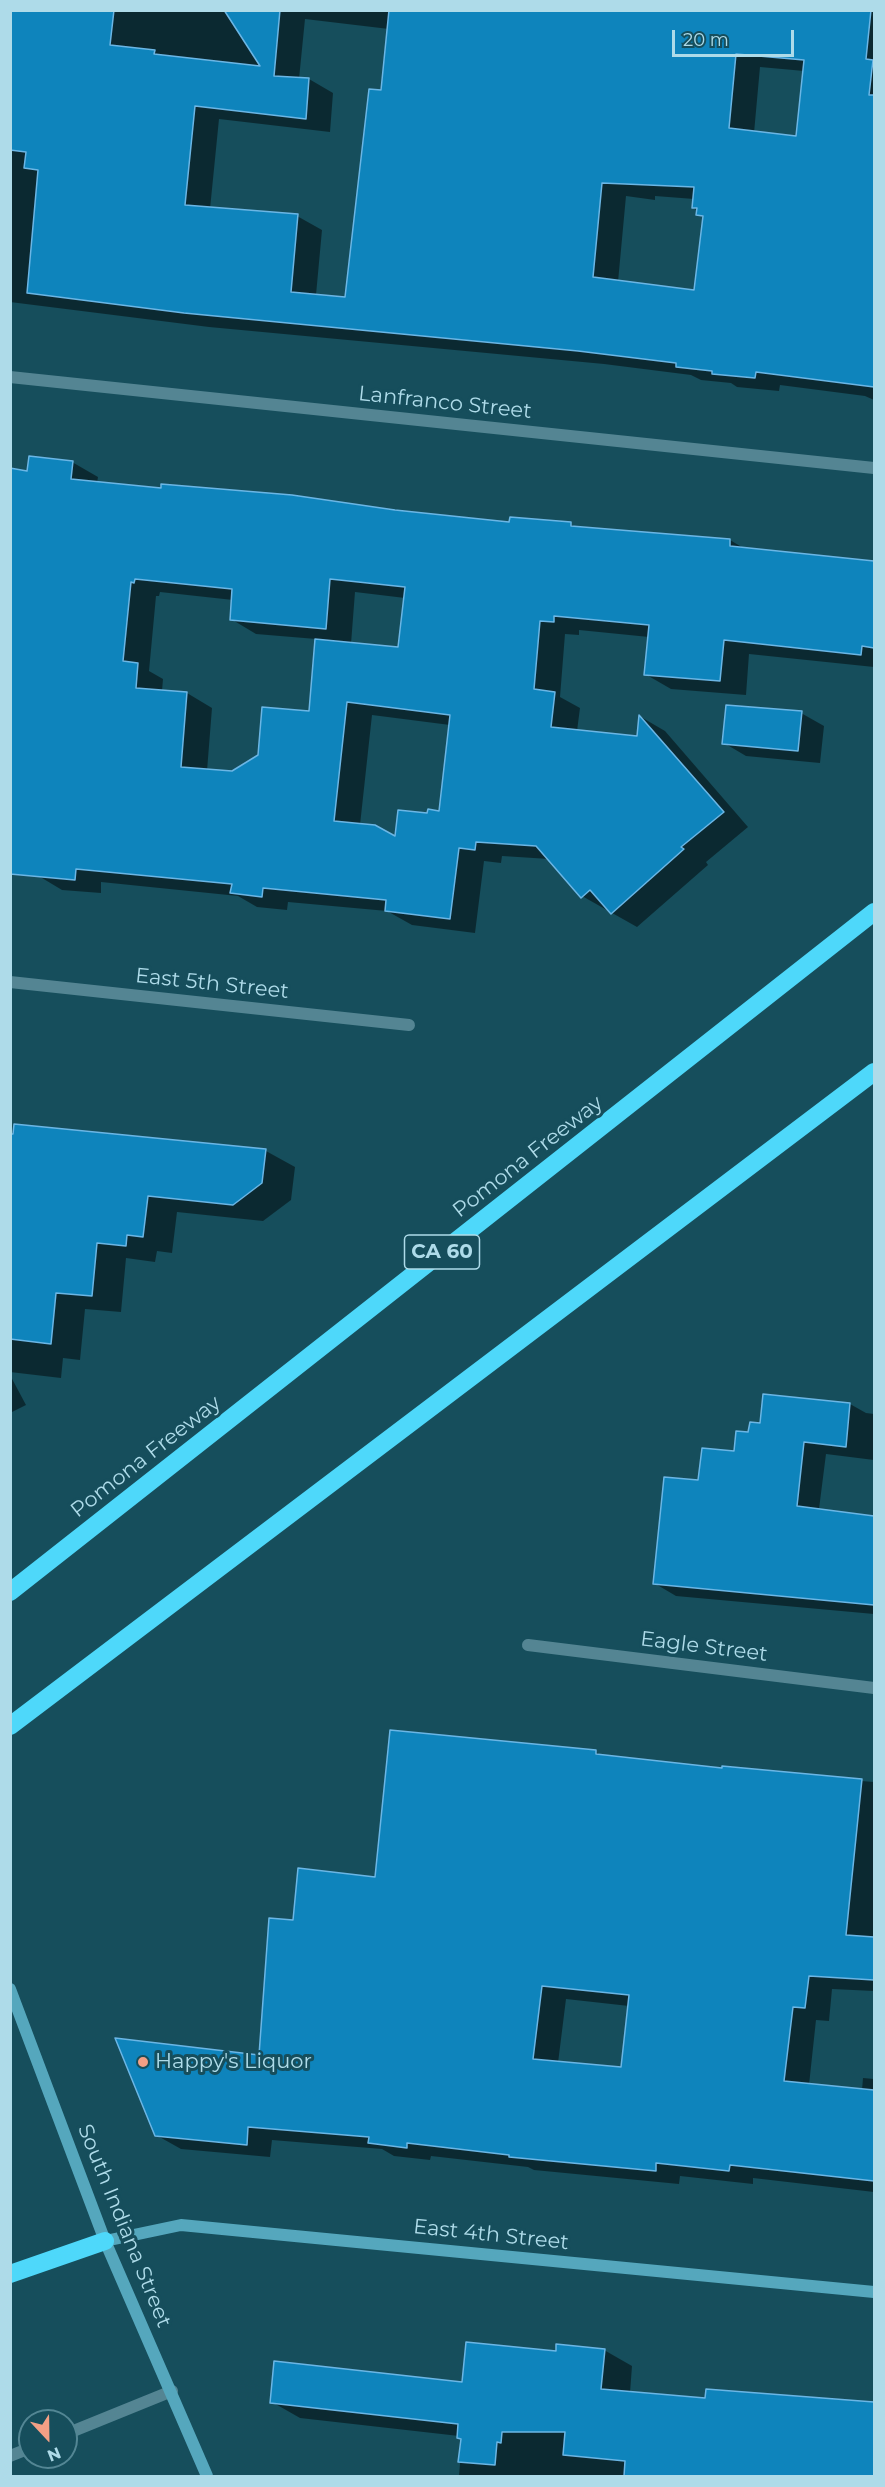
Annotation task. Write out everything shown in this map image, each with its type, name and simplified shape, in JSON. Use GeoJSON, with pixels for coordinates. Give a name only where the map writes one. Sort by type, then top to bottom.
{"type":"FeatureCollection","features":[{"type":"Feature","properties":{"kind":"highway","name":"Pomona Freeway"},"geometry":{"type":"LineString","coordinates":[[10,1592],[874,912]]}},
{"type":"Feature","properties":{"kind":"highway"},"geometry":{"type":"LineString","coordinates":[[10,1726],[874,1072]]}},
{"type":"Feature","properties":{"kind":"highway"},"geometry":{"type":"LineString","coordinates":[[10,2274],[105,2241]]}},
{"type":"Feature","properties":{"kind":"street","name":"Lanfranco Street"},"geometry":{"type":"LineString","coordinates":[[10,377],[874,468]]}},
{"type":"Feature","properties":{"kind":"street","name":"East 5th Street"},"geometry":{"type":"LineString","coordinates":[[10,982],[409,1025]]}},
{"type":"Feature","properties":{"kind":"street","name":"Eagle Street"},"geometry":{"type":"LineString","coordinates":[[528,1645],[874,1688]]}},
{"type":"Feature","properties":{"kind":"street","name":"South Indiana Street"},"geometry":{"type":"LineString","coordinates":[[10,1989],[105,2241],[207,2476]]}},
{"type":"Feature","properties":{"kind":"street","name":"East 4th Street"},"geometry":{"type":"LineString","coordinates":[[105,2241],[181,2225],[874,2292]]}},
{"type":"Feature","properties":{"kind":"street"},"geometry":{"type":"LineString","coordinates":[[78,2429],[172,2391]]}},
{"type":"Feature","properties":{"kind":"building"},"geometry":{"type":"Polygon","coordinates":[[[10,10],[114,10],[110,45],[155,50],[154,54],[260,66],[224,10],[280,10],[274,76],[309,78],[306,119],[195,106],[185,205],[298,214],[291,292],[345,297],[369,89],[381,90],[389,10],[871,10],[866,59],[873,60],[869,95],[874,95],[874,387],[756,372],[755,378],[712,374],[712,371],[676,367],[676,363],[578,351],[184,313],[27,293],[38,170],[24,168],[26,152],[10,150],[10,10]],[[736,54],[729,128],[796,136],[804,60],[736,54]],[[602,183],[593,277],[694,290],[703,216],[696,215],[697,208],[692,208],[694,187],[602,183]]]}},
{"type":"Feature","properties":{"kind":"building"},"geometry":{"type":"Polygon","coordinates":[[[29,456],[73,461],[71,479],[161,488],[161,484],[292,495],[395,510],[509,522],[510,517],[571,522],[571,526],[730,539],[730,546],[874,561],[874,648],[862,646],[861,655],[724,640],[720,681],[644,675],[649,625],[554,616],[554,622],[540,621],[534,689],[555,692],[551,727],[637,736],[639,715],[724,812],[681,847],[684,849],[611,914],[590,890],[581,898],[536,846],[476,842],[475,850],[459,848],[450,919],[385,911],[386,900],[263,888],[262,897],[230,893],[232,884],[76,869],[75,880],[10,874],[10,468],[27,471],[29,456]],[[135,579],[134,583],[131,582],[123,661],[138,663],[136,688],[187,692],[181,767],[232,771],[258,755],[262,707],[309,711],[315,639],[398,647],[405,587],[330,579],[326,629],[230,620],[232,589],[135,579]],[[347,702],[334,821],[375,825],[395,836],[398,810],[427,813],[428,809],[439,811],[450,715],[347,702]]]}},
{"type":"Feature","properties":{"kind":"building"},"geometry":{"type":"Polygon","coordinates":[[[726,705],[802,711],[798,751],[722,744],[726,705]]]}},
{"type":"Feature","properties":{"kind":"building"},"geometry":{"type":"Polygon","coordinates":[[[14,1124],[266,1149],[262,1183],[233,1205],[148,1196],[143,1237],[127,1235],[126,1246],[97,1243],[92,1296],[56,1293],[51,1344],[10,1339],[10,1134],[13,1134],[14,1124]]]}},
{"type":"Feature","properties":{"kind":"building"},"geometry":{"type":"Polygon","coordinates":[[[763,1394],[850,1403],[846,1447],[804,1442],[797,1506],[874,1516],[874,1605],[653,1584],[664,1477],[698,1480],[702,1448],[734,1451],[736,1431],[748,1432],[750,1422],[760,1423],[763,1394]]]}},
{"type":"Feature","properties":{"kind":"building"},"geometry":{"type":"Polygon","coordinates":[[[390,1730],[596,1750],[596,1754],[722,1768],[722,1766],[862,1779],[846,1935],[874,1937],[874,1980],[809,1976],[805,2008],[793,2007],[784,2081],[874,2090],[874,2181],[730,2165],[729,2171],[656,2163],[656,2171],[509,2157],[509,2155],[407,2143],[407,2148],[368,2143],[369,2137],[248,2127],[247,2145],[155,2136],[115,2038],[259,2055],[269,1918],[293,1920],[298,1868],[375,1877],[390,1730]],[[542,1986],[533,2059],[621,2067],[629,1995],[542,1986]]]}},
{"type":"Feature","properties":{"kind":"building"},"geometry":{"type":"Polygon","coordinates":[[[466,2342],[556,2351],[556,2344],[605,2349],[601,2389],[705,2398],[706,2389],[874,2402],[874,2476],[624,2476],[625,2461],[563,2455],[565,2432],[502,2432],[501,2443],[497,2442],[495,2465],[458,2462],[461,2439],[457,2438],[458,2424],[270,2403],[274,2361],[462,2382],[466,2342]]]}},
{"type":"Feature","properties":{"kind":"place","name":"Happy's Liquor"},"geometry":{"type":"Point","coordinates":[143,2062]}}]}
